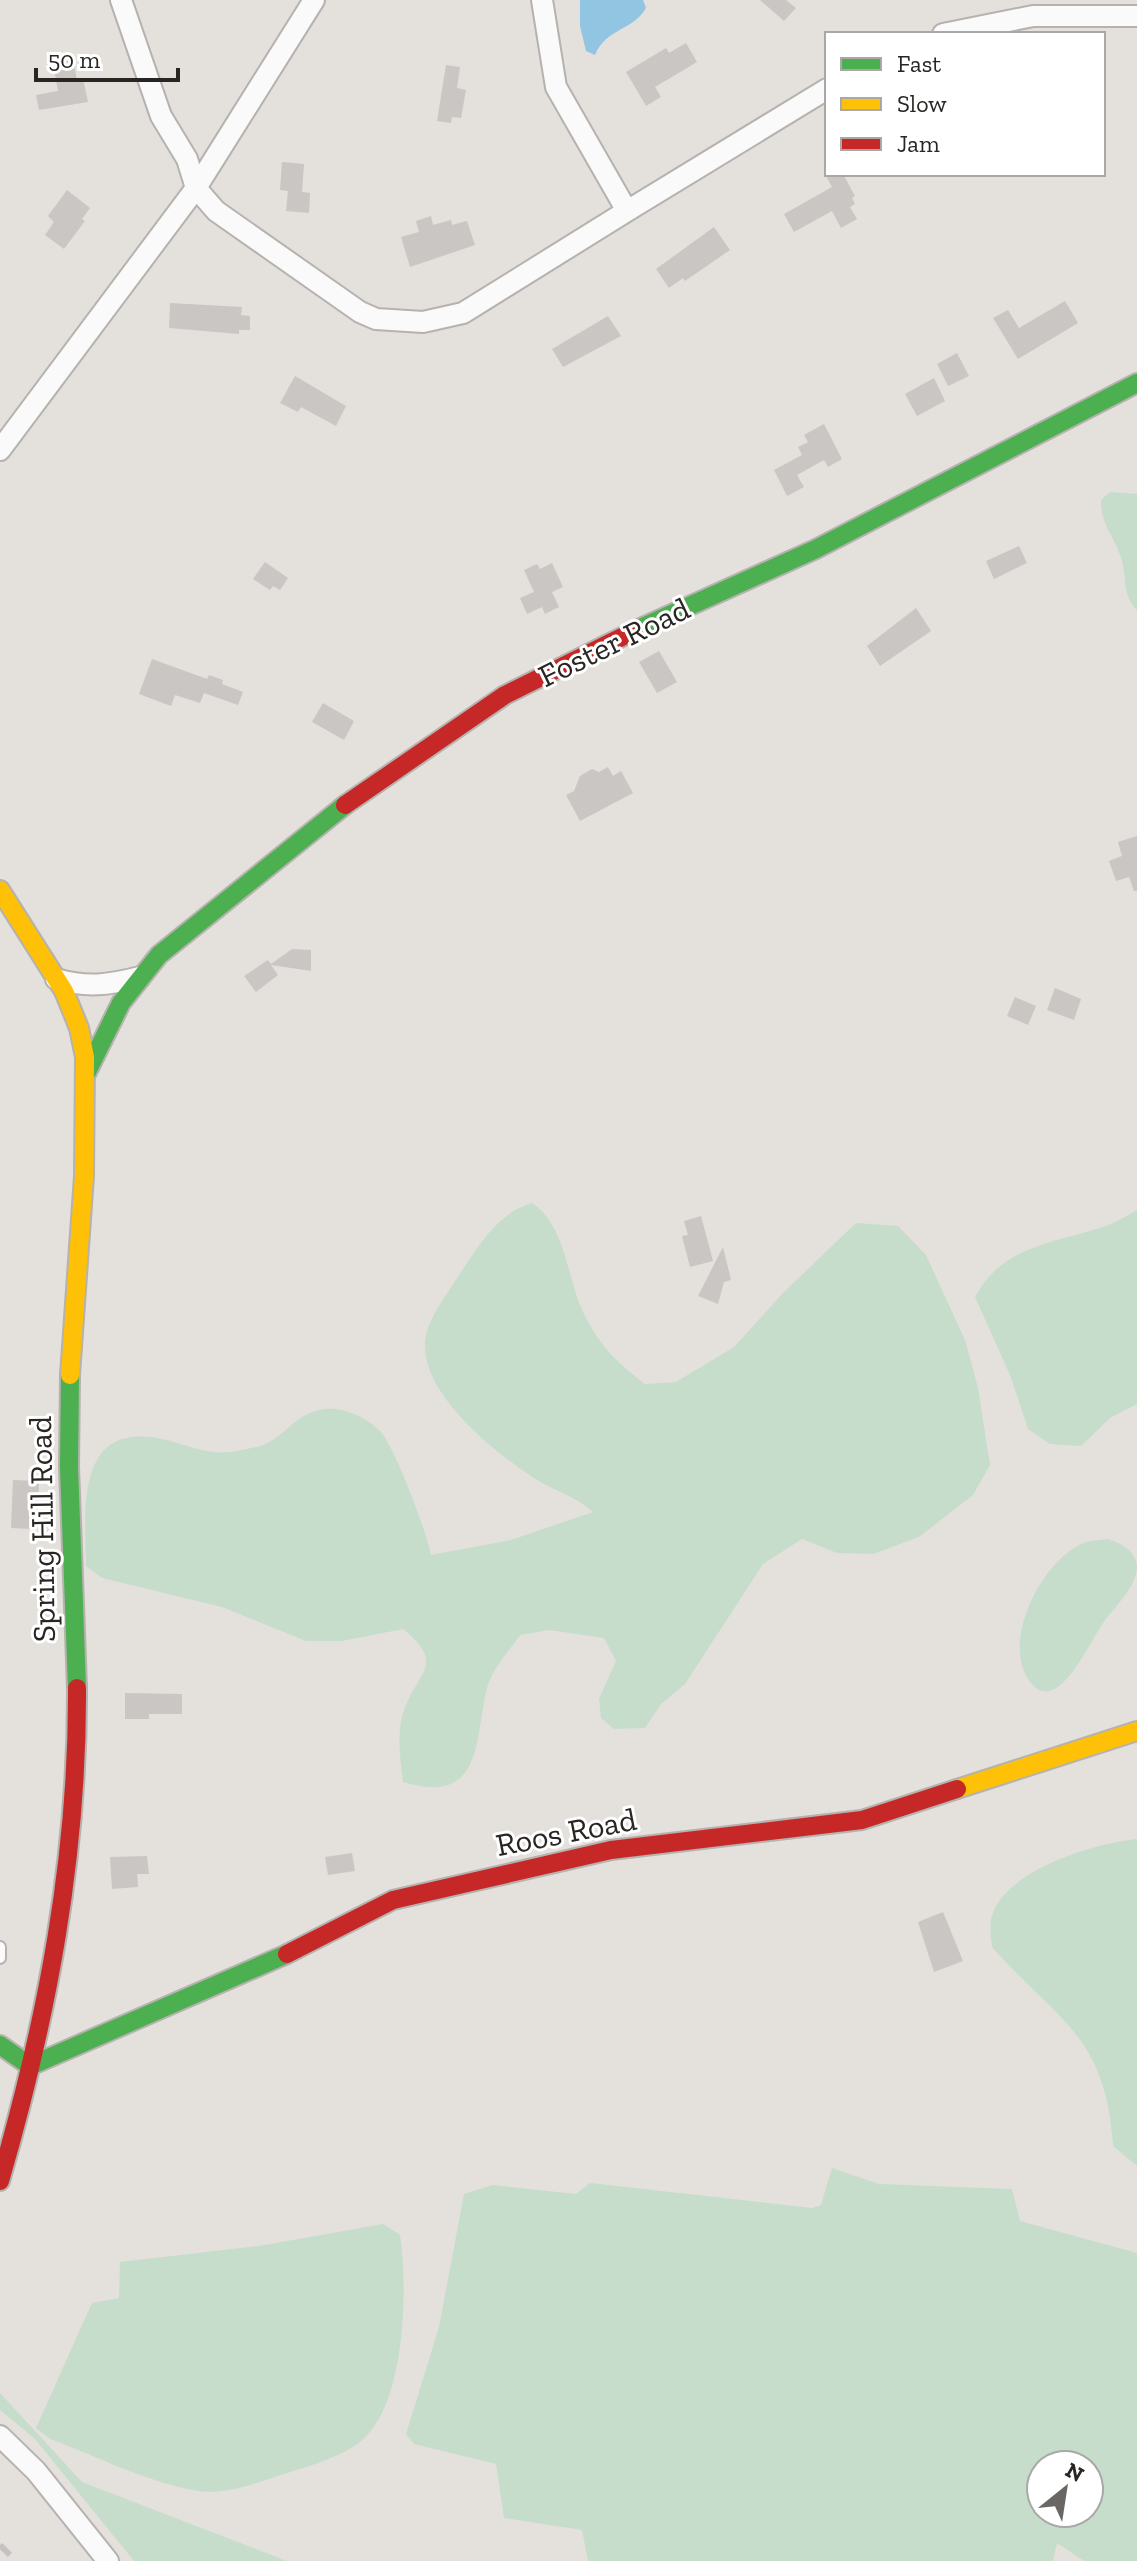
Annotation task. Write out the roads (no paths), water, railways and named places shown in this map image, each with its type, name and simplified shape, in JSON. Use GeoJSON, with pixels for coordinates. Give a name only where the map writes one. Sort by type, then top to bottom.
{"type":"FeatureCollection","features":[{"type":"Feature","properties":{"kind":"street"},"geometry":{"type":"LineString","coordinates":[[121,0],[161,116],[187,159],[196,188],[216,211],[360,312],[376,319],[423,322],[463,313],[825,90]]}},
{"type":"Feature","properties":{"kind":"street"},"geometry":{"type":"LineString","coordinates":[[0,450],[196,188],[314,0]]}},
{"type":"Feature","properties":{"kind":"street"},"geometry":{"type":"LineString","coordinates":[[542,0],[556,87],[627,211]]}},
{"type":"Feature","properties":{"kind":"street"},"geometry":{"type":"LineString","coordinates":[[953,32],[1033,16],[1137,16]]}},
{"type":"Feature","properties":{"kind":"street","name":"Foster Road"},"geometry":{"type":"LineString","coordinates":[[86,1072],[105,1029],[159,955],[366,788],[505,695],[674,611],[816,549],[1137,383]]}},
{"type":"Feature","properties":{"kind":"street","name":"Spring Hill Road"},"geometry":{"type":"LineString","coordinates":[[0,890],[56,979],[79,1029],[86,1072],[83,1216],[70,1380],[69,1497],[77,1732],[69,1843],[55,1943],[30,2066],[0,2181]]}},
{"type":"Feature","properties":{"kind":"street"},"geometry":{"type":"LineString","coordinates":[[56,979],[78,985],[102,986],[140,977]]}},
{"type":"Feature","properties":{"kind":"street","name":"Roos Road"},"geometry":{"type":"LineString","coordinates":[[30,2066],[268,1964],[393,1900],[611,1850],[862,1820],[1137,1731]]}},
{"type":"Feature","properties":{"kind":"street"},"geometry":{"type":"LineString","coordinates":[[0,2045],[30,2066]]}},
{"type":"Feature","properties":{"kind":"street"},"geometry":{"type":"LineString","coordinates":[[0,2436],[36,2471],[108,2561]]}},
{"type":"Feature","properties":{"kind":"lane"},"geometry":{"type":"LineString","coordinates":[[0,1947],[0,1958]]}},
{"type":"Feature","properties":{"kind":"water"},"geometry":{"type":"Polygon","coordinates":[[[580,0],[643,0],[646,8],[634,21],[606,40],[595,55],[586,51],[580,26],[580,0]]]}},
{"type":"Feature","properties":{"kind":"railway"},"geometry":{"type":"LineString","coordinates":[[0,2545],[16,2561]]}}]}
